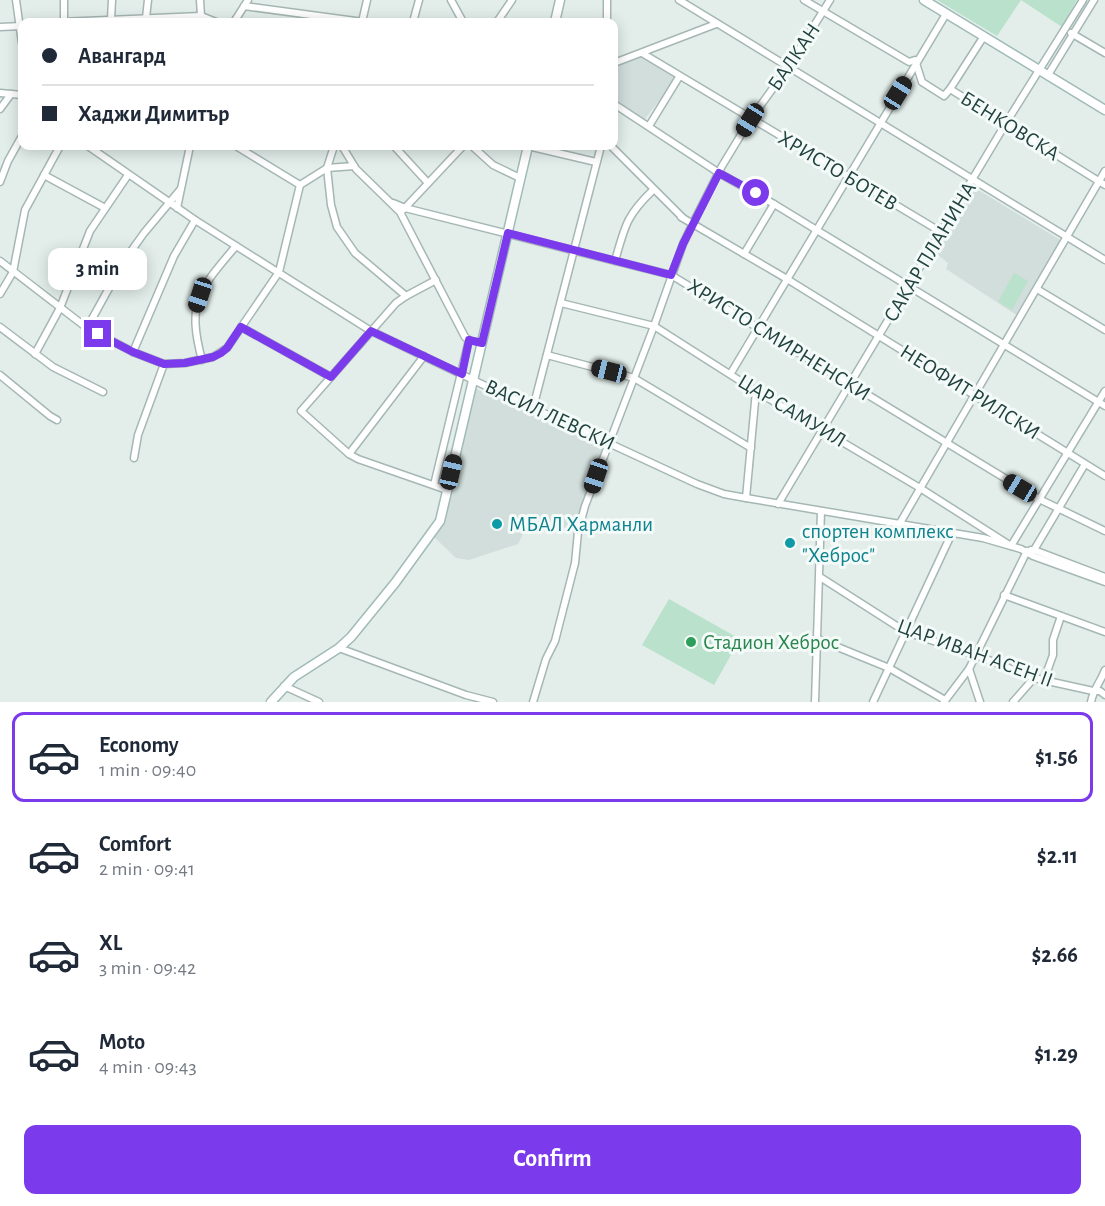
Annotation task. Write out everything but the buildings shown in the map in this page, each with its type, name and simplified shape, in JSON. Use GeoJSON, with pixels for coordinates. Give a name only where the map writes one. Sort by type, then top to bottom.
{"type":"FeatureCollection","features":[{"type":"Feature","properties":{"kind":"street"},"geometry":{"type":"LineString","coordinates":[[16,0],[19,18]]}},
{"type":"Feature","properties":{"kind":"street"},"geometry":{"type":"LineString","coordinates":[[63,18],[64,0]]}},
{"type":"Feature","properties":{"kind":"street"},"geometry":{"type":"LineString","coordinates":[[111,18],[112,0]]}},
{"type":"Feature","properties":{"kind":"street"},"geometry":{"type":"LineString","coordinates":[[148,0],[146,18],[201,16],[206,18]]}},
{"type":"Feature","properties":{"kind":"street"},"geometry":{"type":"LineString","coordinates":[[200,0],[201,16]]}},
{"type":"Feature","properties":{"kind":"street"},"geometry":{"type":"LineString","coordinates":[[364,18],[367,0]]}},
{"type":"Feature","properties":{"kind":"street"},"geometry":{"type":"LineString","coordinates":[[414,18],[419,0]]}},
{"type":"Feature","properties":{"kind":"street"},"geometry":{"type":"LineString","coordinates":[[451,0],[461,18]]}},
{"type":"Feature","properties":{"kind":"street"},"geometry":{"type":"LineString","coordinates":[[500,18],[512,0]]}},
{"type":"Feature","properties":{"kind":"street"},"geometry":{"type":"LineString","coordinates":[[556,18],[560,0]]}},
{"type":"Feature","properties":{"kind":"street"},"geometry":{"type":"LineString","coordinates":[[606,18],[607,0]]}},
{"type":"Feature","properties":{"kind":"street"},"geometry":{"type":"LineString","coordinates":[[679,0],[972,181],[1105,260]]}},
{"type":"Feature","properties":{"kind":"street"},"geometry":{"type":"LineString","coordinates":[[804,0],[909,62],[915,60],[917,62]]}},
{"type":"Feature","properties":{"kind":"street","name":"БАЛКАН"},"geometry":{"type":"LineString","coordinates":[[533,702],[546,659],[555,641],[575,563],[585,506],[683,244],[719,173],[750,120],[789,66],[830,0]]}},
{"type":"Feature","properties":{"kind":"street"},"geometry":{"type":"LineString","coordinates":[[924,0],[1105,110]]}},
{"type":"Feature","properties":{"kind":"street","name":"САКАР ПЛАНИНА"},"geometry":{"type":"LineString","coordinates":[[1044,73],[1065,29],[1083,0]]}},
{"type":"Feature","properties":{"kind":"street","name":"САКАР ПЛАНИНА"},"geometry":{"type":"LineString","coordinates":[[778,504],[1006,123],[1073,34],[1094,0]]}},
{"type":"Feature","properties":{"kind":"street"},"geometry":{"type":"LineString","coordinates":[[237,18],[246,3],[338,18]]}},
{"type":"Feature","properties":{"kind":"street"},"geometry":{"type":"LineString","coordinates":[[731,373],[946,14]]}},
{"type":"Feature","properties":{"kind":"street"},"geometry":{"type":"LineString","coordinates":[[618,62],[716,24]]}},
{"type":"Feature","properties":{"kind":"street"},"geometry":{"type":"LineString","coordinates":[[0,27],[18,26]]}},
{"type":"Feature","properties":{"kind":"street"},"geometry":{"type":"LineString","coordinates":[[1065,29],[1105,53]]}},
{"type":"Feature","properties":{"kind":"street"},"geometry":{"type":"LineString","coordinates":[[950,89],[984,36]]}},
{"type":"Feature","properties":{"kind":"street","name":"ХРИСТО БОТЕВ"},"geometry":{"type":"LineString","coordinates":[[642,53],[750,120],[941,232]]}},
{"type":"Feature","properties":{"kind":"street","name":"БЕНКОВСКА"},"geometry":{"type":"LineString","coordinates":[[917,62],[922,82],[944,96],[950,89],[1105,185]]}},
{"type":"Feature","properties":{"kind":"street"},"geometry":{"type":"LineString","coordinates":[[649,126],[679,77]]}},
{"type":"Feature","properties":{"kind":"street"},"geometry":{"type":"LineString","coordinates":[[0,93],[18,95]]}},
{"type":"Feature","properties":{"kind":"street"},"geometry":{"type":"LineString","coordinates":[[0,109],[11,94]]}},
{"type":"Feature","properties":{"kind":"street"},"geometry":{"type":"LineString","coordinates":[[618,107],[719,173],[910,286],[1105,406]]}},
{"type":"Feature","properties":{"kind":"street"},"geometry":{"type":"LineString","coordinates":[[0,182],[18,143]]}},
{"type":"Feature","properties":{"kind":"street"},"geometry":{"type":"LineString","coordinates":[[0,294],[13,272],[25,210],[58,150]]}},
{"type":"Feature","properties":{"kind":"street","name":"ВАСИЛ ЛЕВСКИ"},"geometry":{"type":"LineString","coordinates":[[94,150],[195,220],[371,331],[697,484],[746,498],[983,538],[1031,550]]}},
{"type":"Feature","properties":{"kind":"street"},"geometry":{"type":"LineString","coordinates":[[177,208],[189,150]]}},
{"type":"Feature","properties":{"kind":"street"},"geometry":{"type":"LineString","coordinates":[[243,150],[300,185]]}},
{"type":"Feature","properties":{"kind":"street"},"geometry":{"type":"LineString","coordinates":[[333,150],[327,168],[333,216],[345,241],[355,253],[406,296]]}},
{"type":"Feature","properties":{"kind":"street"},"geometry":{"type":"LineString","coordinates":[[0,261],[87,328],[133,352],[164,364],[202,360],[221,353],[227,348],[279,272],[300,185],[327,168],[354,166],[344,150]]}},
{"type":"Feature","properties":{"kind":"street"},"geometry":{"type":"LineString","coordinates":[[398,150],[428,183]]}},
{"type":"Feature","properties":{"kind":"street"},"geometry":{"type":"LineString","coordinates":[[459,150],[403,210],[465,337],[482,343]]}},
{"type":"Feature","properties":{"kind":"street"},"geometry":{"type":"LineString","coordinates":[[476,150],[493,165],[520,178]]}},
{"type":"Feature","properties":{"kind":"street"},"geometry":{"type":"LineString","coordinates":[[271,702],[294,677],[339,648],[351,637],[395,583],[440,521],[527,150]]}},
{"type":"Feature","properties":{"kind":"street"},"geometry":{"type":"LineString","coordinates":[[545,150],[596,162]]}},
{"type":"Feature","properties":{"kind":"street"},"geometry":{"type":"LineString","coordinates":[[533,408],[600,150]]}},
{"type":"Feature","properties":{"kind":"street","name":"НЕОФИТ РИЛСКИ"},"geometry":{"type":"LineString","coordinates":[[615,150],[653,190],[692,225],[787,279],[1105,476]]}},
{"type":"Feature","properties":{"kind":"street","name":"ХРИСТО СМИРНЕНСКИ"},"geometry":{"type":"LineString","coordinates":[[354,166],[403,210],[508,233],[671,275],[1039,500],[1105,531]]}},
{"type":"Feature","properties":{"kind":"street"},"geometry":{"type":"LineString","coordinates":[[900,523],[1105,171]]}},
{"type":"Feature","properties":{"kind":"street"},"geometry":{"type":"LineString","coordinates":[[35,354],[60,308],[83,247],[105,208],[128,175]]}},
{"type":"Feature","properties":{"kind":"street"},"geometry":{"type":"LineString","coordinates":[[44,176],[105,208]]}},
{"type":"Feature","properties":{"kind":"street"},"geometry":{"type":"LineString","coordinates":[[87,328],[124,261],[180,190]]}},
{"type":"Feature","properties":{"kind":"street"},"geometry":{"type":"LineString","coordinates":[[615,261],[629,219],[635,208],[653,190]]}},
{"type":"Feature","properties":{"kind":"street"},"geometry":{"type":"LineString","coordinates":[[744,255],[774,204]]}},
{"type":"Feature","properties":{"kind":"street"},"geometry":{"type":"LineString","coordinates":[[133,352],[174,256],[195,220]]}},
{"type":"Feature","properties":{"kind":"street"},"geometry":{"type":"LineString","coordinates":[[202,360],[195,334],[196,309],[209,278],[236,246]]}},
{"type":"Feature","properties":{"kind":"street"},"geometry":{"type":"LineString","coordinates":[[436,280],[396,303],[301,411],[349,454],[368,463],[447,490]]}},
{"type":"Feature","properties":{"kind":"street"},"geometry":{"type":"LineString","coordinates":[[1037,289],[1105,330]]}},
{"type":"Feature","properties":{"kind":"street","name":"ЦАР САМУИЛ"},"geometry":{"type":"LineString","coordinates":[[561,303],[654,326],[756,391],[920,488],[1011,546]]}},
{"type":"Feature","properties":{"kind":"street"},"geometry":{"type":"LineString","coordinates":[[0,327],[53,367],[103,392]]}},
{"type":"Feature","properties":{"kind":"street"},"geometry":{"type":"LineString","coordinates":[[241,327],[331,377]]}},
{"type":"Feature","properties":{"kind":"street"},"geometry":{"type":"LineString","coordinates":[[434,485],[469,340]]}},
{"type":"Feature","properties":{"kind":"street"},"geometry":{"type":"LineString","coordinates":[[547,355],[634,378],[751,448]]}},
{"type":"Feature","properties":{"kind":"street"},"geometry":{"type":"LineString","coordinates":[[349,454],[424,356]]}},
{"type":"Feature","properties":{"kind":"street"},"geometry":{"type":"LineString","coordinates":[[134,458],[138,435],[164,364]]}},
{"type":"Feature","properties":{"kind":"street"},"geometry":{"type":"LineString","coordinates":[[0,376],[57,420]]}},
{"type":"Feature","properties":{"kind":"street"},"geometry":{"type":"LineString","coordinates":[[746,498],[756,391]]}},
{"type":"Feature","properties":{"kind":"street"},"geometry":{"type":"LineString","coordinates":[[1011,546],[1105,391]]}},
{"type":"Feature","properties":{"kind":"street"},"geometry":{"type":"LineString","coordinates":[[818,639],[889,668],[944,701],[969,669],[1004,595],[1085,464]]}},
{"type":"Feature","properties":{"kind":"street"},"geometry":{"type":"LineString","coordinates":[[815,702],[821,512]]}},
{"type":"Feature","properties":{"kind":"street"},"geometry":{"type":"LineString","coordinates":[[873,702],[952,533]]}},
{"type":"Feature","properties":{"kind":"street"},"geometry":{"type":"LineString","coordinates":[[1031,550],[1105,577]]}},
{"type":"Feature","properties":{"kind":"street"},"geometry":{"type":"LineString","coordinates":[[1031,550],[1034,556],[1105,582]]}},
{"type":"Feature","properties":{"kind":"street","name":"ЦАР ИВАН АСЕН II"},"geometry":{"type":"LineString","coordinates":[[820,578],[906,632],[1034,678],[1100,691],[1105,695]]}},
{"type":"Feature","properties":{"kind":"street"},"geometry":{"type":"LineString","coordinates":[[1004,595],[1105,632]]}},
{"type":"Feature","properties":{"kind":"street"},"geometry":{"type":"LineString","coordinates":[[1044,680],[1053,655],[1053,640],[1061,616]]}},
{"type":"Feature","properties":{"kind":"street"},"geometry":{"type":"LineString","coordinates":[[339,648],[462,694],[493,702]]}},
{"type":"Feature","properties":{"kind":"street"},"geometry":{"type":"LineString","coordinates":[[969,669],[980,702]]}},
{"type":"Feature","properties":{"kind":"street"},"geometry":{"type":"LineString","coordinates":[[1091,702],[1093,691],[1100,684],[1105,670]]}},
{"type":"Feature","properties":{"kind":"street"},"geometry":{"type":"LineString","coordinates":[[1013,702],[1034,678]]}},
{"type":"Feature","properties":{"kind":"street"},"geometry":{"type":"LineString","coordinates":[[284,686],[319,702]]}},
{"type":"Feature","properties":{"kind":"street"},"geometry":{"type":"LineString","coordinates":[[460,702],[462,694]]}},
{"type":"Feature","properties":{"kind":"shaded area"},"geometry":{"type":"Polygon","coordinates":[[[645,56],[677,78],[644,120],[618,104],[618,64],[645,56]]]}},
{"type":"Feature","properties":{"kind":"shaded area"},"geometry":{"type":"Polygon","coordinates":[[[975,188],[1062,241],[1018,316],[946,269],[948,263],[937,254],[975,188]]]}},
{"type":"Feature","properties":{"kind":"shaded area"},"geometry":{"type":"Polygon","coordinates":[[[474,388],[606,445],[577,529],[528,524],[518,544],[469,560],[456,558],[433,536],[474,388]]]}},
{"type":"Feature","properties":{"kind":"green space"},"geometry":{"type":"Polygon","coordinates":[[[937,0],[1021,0],[997,36],[937,0]]]}},
{"type":"Feature","properties":{"kind":"green space"},"geometry":{"type":"Polygon","coordinates":[[[1021,0],[1077,0],[1062,27],[1021,0]]]}},
{"type":"Feature","properties":{"kind":"green space"},"geometry":{"type":"Polygon","coordinates":[[[1014,273],[1028,281],[1012,310],[998,302],[1014,273]]]}},
{"type":"Feature","properties":{"kind":"green space","name":"Стадион Хеброс"},"geometry":{"type":"Polygon","coordinates":[[[669,599],[740,639],[714,685],[642,645],[669,599]]]}},
{"type":"Feature","properties":{"kind":"place","name":"МБАЛ Харманли"},"geometry":{"type":"Point","coordinates":[497,524]}},
{"type":"Feature","properties":{"kind":"place","name":"спортен комплекс \"Хеброс\""},"geometry":{"type":"Point","coordinates":[790,543]}},
{"type":"Feature","properties":{"kind":"place","name":"Стадион Хеброс"},"geometry":{"type":"Point","coordinates":[691,642]}},
{"type":"Feature","properties":{"kind":"route"},"geometry":{"type":"LineString","coordinates":[[98,334],[133,352],[164,364],[185,363],[221,353],[241,327],[331,377],[371,331],[462,374],[469,340],[482,343],[508,233],[671,275],[683,244],[719,173],[756,193]]}}]}
